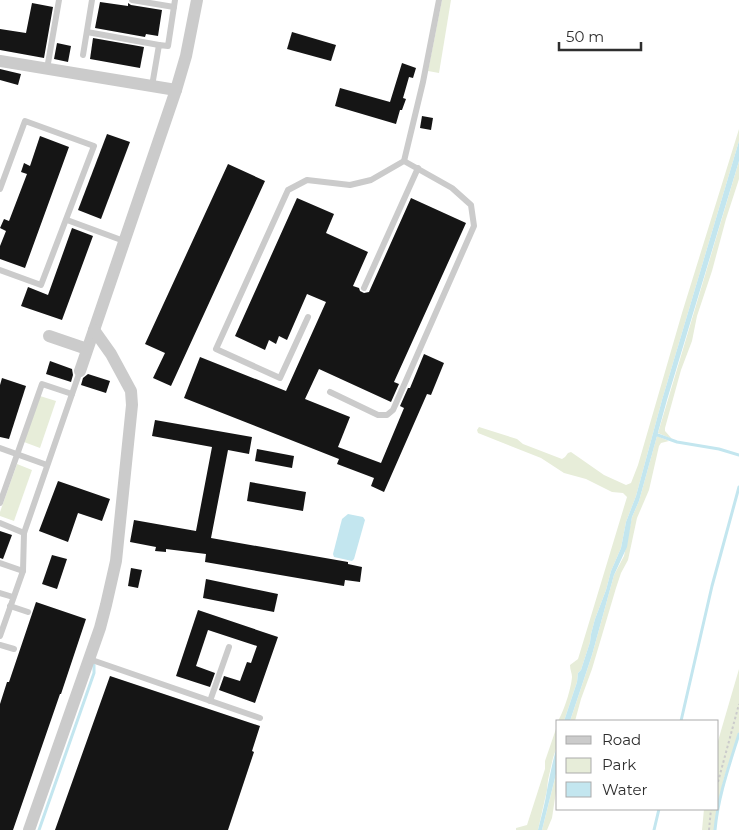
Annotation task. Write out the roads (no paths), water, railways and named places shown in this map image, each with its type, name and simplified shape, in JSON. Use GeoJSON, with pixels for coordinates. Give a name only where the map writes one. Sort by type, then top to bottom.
{"type":"FeatureCollection","features":[{"type":"Feature","properties":{"kind":"street"},"geometry":{"type":"LineString","coordinates":[[80,371],[176,90],[186,56],[198,0]]}},
{"type":"Feature","properties":{"kind":"street"},"geometry":{"type":"LineString","coordinates":[[0,61],[176,90]]}},
{"type":"Feature","properties":{"kind":"street"},"geometry":{"type":"LineString","coordinates":[[29,830],[100,628],[116,561],[132,405],[131,391],[111,354],[94,330]]}},
{"type":"Feature","properties":{"kind":"street"},"geometry":{"type":"LineString","coordinates":[[49,336],[87,349]]}},
{"type":"Feature","properties":{"kind":"lane"},"geometry":{"type":"LineString","coordinates":[[47,69],[59,0]]}},
{"type":"Feature","properties":{"kind":"lane"},"geometry":{"type":"LineString","coordinates":[[83,55],[92,0]]}},
{"type":"Feature","properties":{"kind":"lane"},"geometry":{"type":"LineString","coordinates":[[87,32],[168,46],[175,4],[132,0]]}},
{"type":"Feature","properties":{"kind":"lane"},"geometry":{"type":"LineString","coordinates":[[308,317],[280,378],[216,349],[288,190],[307,180],[350,185],[370,180],[404,161],[423,82],[439,0]]}},
{"type":"Feature","properties":{"kind":"lane"},"geometry":{"type":"LineString","coordinates":[[152,86],[159,45]]}},
{"type":"Feature","properties":{"kind":"lane"},"geometry":{"type":"LineString","coordinates":[[0,189],[25,121],[94,146],[41,285],[0,270]]}},
{"type":"Feature","properties":{"kind":"lane"},"geometry":{"type":"LineString","coordinates":[[330,392],[378,415],[387,415],[393,410],[474,226],[471,205],[452,188],[404,161]]}},
{"type":"Feature","properties":{"kind":"lane"},"geometry":{"type":"LineString","coordinates":[[364,288],[418,168]]}},
{"type":"Feature","properties":{"kind":"lane"},"geometry":{"type":"LineString","coordinates":[[67,220],[124,241]]}},
{"type":"Feature","properties":{"kind":"lane"},"geometry":{"type":"LineString","coordinates":[[0,636],[23,570],[24,533],[80,371]]}},
{"type":"Feature","properties":{"kind":"lane"},"geometry":{"type":"LineString","coordinates":[[0,503],[42,384],[72,394]]}},
{"type":"Feature","properties":{"kind":"lane"},"geometry":{"type":"LineString","coordinates":[[0,448],[48,465]]}},
{"type":"Feature","properties":{"kind":"lane"},"geometry":{"type":"LineString","coordinates":[[0,524],[24,533]]}},
{"type":"Feature","properties":{"kind":"lane"},"geometry":{"type":"LineString","coordinates":[[0,563],[23,570]]}},
{"type":"Feature","properties":{"kind":"lane"},"geometry":{"type":"LineString","coordinates":[[0,592],[14,597]]}},
{"type":"Feature","properties":{"kind":"lane"},"geometry":{"type":"LineString","coordinates":[[10,606],[28,612]]}},
{"type":"Feature","properties":{"kind":"lane"},"geometry":{"type":"LineString","coordinates":[[0,644],[14,649]]}},
{"type":"Feature","properties":{"kind":"lane"},"geometry":{"type":"LineString","coordinates":[[210,701],[229,647]]}},
{"type":"Feature","properties":{"kind":"lane"},"geometry":{"type":"LineString","coordinates":[[89,659],[260,718]]}},
{"type":"Feature","properties":{"kind":"water"},"geometry":{"type":"Polygon","coordinates":[[[739,141],[739,161],[667,400],[639,501],[632,517],[627,547],[614,575],[592,655],[570,720],[564,720],[577,682],[578,673],[581,670],[590,642],[595,619],[621,548],[626,522],[636,496],[662,400],[739,141]]]}},
{"type":"Feature","properties":{"kind":"water"},"geometry":{"type":"Polygon","coordinates":[[[348,514],[363,517],[365,520],[352,561],[334,557],[333,554],[342,519],[348,514]]]}},
{"type":"Feature","properties":{"kind":"water"},"geometry":{"type":"Polygon","coordinates":[[[556,751],[556,774],[542,830],[538,830],[545,800],[556,751]]]}},
{"type":"Feature","properties":{"kind":"waterway"},"geometry":{"type":"LineString","coordinates":[[655,434],[677,442],[719,449],[739,455]]}},
{"type":"Feature","properties":{"kind":"waterway"},"geometry":{"type":"LineString","coordinates":[[681,720],[712,586],[739,487]]}},
{"type":"Feature","properties":{"kind":"waterway"},"geometry":{"type":"LineString","coordinates":[[39,830],[94,673],[94,665]]}},
{"type":"Feature","properties":{"kind":"waterway"},"geometry":{"type":"LineString","coordinates":[[719,804],[739,734]]}},
{"type":"Feature","properties":{"kind":"waterway"},"geometry":{"type":"LineString","coordinates":[[654,830],[659,810]]}},
{"type":"Feature","properties":{"kind":"waterway"},"geometry":{"type":"LineString","coordinates":[[715,830],[718,810]]}}]}
